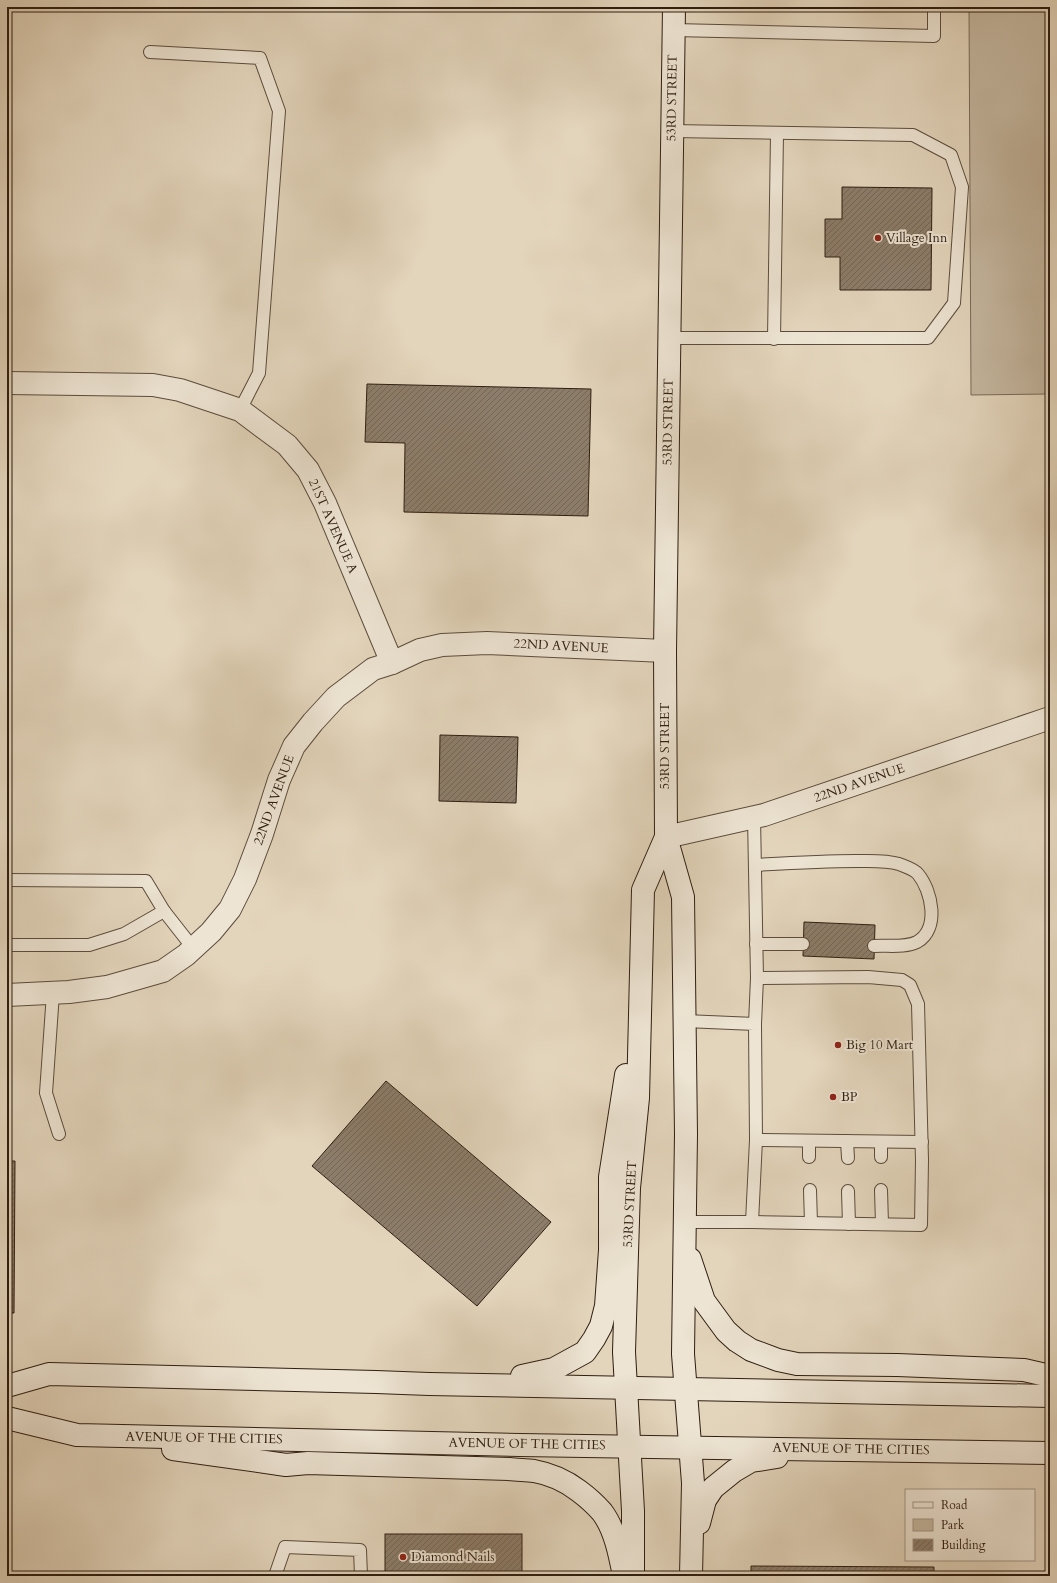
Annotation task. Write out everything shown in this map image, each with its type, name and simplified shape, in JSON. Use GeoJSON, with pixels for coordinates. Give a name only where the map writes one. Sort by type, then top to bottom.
{"type":"FeatureCollection","features":[{"type":"Feature","properties":{"kind":"street","name":"53RD STREET"},"geometry":{"type":"LineString","coordinates":[[674,7],[665,651],[666,837],[682,897],[685,1022],[686,1222],[683,1354],[693,1483],[692,1576]]}},
{"type":"Feature","properties":{"kind":"street","name":"21ST AVENUE A"},"geometry":{"type":"LineString","coordinates":[[7,383],[153,385],[180,390],[240,410],[287,446],[308,470],[325,503],[392,663]]}},
{"type":"Feature","properties":{"kind":"street","name":"22ND AVENUE"},"geometry":{"type":"LineString","coordinates":[[7,995],[53,993],[107,987],[163,971],[211,932],[230,909],[233,903],[252,860],[279,780],[294,746],[312,722],[336,697],[373,669],[392,663],[420,650],[442,645],[487,643],[665,651]]}},
{"type":"Feature","properties":{"kind":"street","name":"22ND AVENUE"},"geometry":{"type":"LineString","coordinates":[[666,837],[764,815],[1050,718]]}},
{"type":"Feature","properties":{"kind":"street","name":"53RD STREET"},"geometry":{"type":"LineString","coordinates":[[633,1576],[633,1511],[624,1352],[629,1188],[638,1098],[642,890],[666,837]]}},
{"type":"Feature","properties":{"kind":"street"},"geometry":{"type":"LineString","coordinates":[[481,1384],[554,1370],[585,1352],[601,1326],[606,1306],[610,1250],[610,1177],[641,987]]}},
{"type":"Feature","properties":{"kind":"street"},"geometry":{"type":"LineString","coordinates":[[686,1245],[704,1301],[726,1331],[737,1341],[751,1350],[778,1360],[797,1364],[897,1365],[1024,1370],[1050,1376]]}},
{"type":"Feature","properties":{"kind":"street"},"geometry":{"type":"LineString","coordinates":[[7,1386],[49,1374],[429,1384],[1050,1396]]}},
{"type":"Feature","properties":{"kind":"street","name":"AVENUE OF THE CITIES"},"geometry":{"type":"LineString","coordinates":[[7,1418],[77,1435],[1050,1453]]}},
{"type":"Feature","properties":{"kind":"street"},"geometry":{"type":"LineString","coordinates":[[77,1435],[286,1465],[308,1463],[502,1469],[534,1471],[551,1475],[569,1483],[591,1500],[602,1513],[619,1551],[624,1576]]}},
{"type":"Feature","properties":{"kind":"street"},"geometry":{"type":"LineString","coordinates":[[692,1576],[699,1522],[705,1500],[713,1488],[734,1471],[751,1461],[819,1449]]}},
{"type":"Feature","properties":{"kind":"lane"},"geometry":{"type":"LineString","coordinates":[[674,30],[934,36],[934,7]]}},
{"type":"Feature","properties":{"kind":"lane"},"geometry":{"type":"LineString","coordinates":[[150,52],[260,58],[279,110],[258,373],[240,410]]}},
{"type":"Feature","properties":{"kind":"lane"},"geometry":{"type":"LineString","coordinates":[[669,338],[928,338],[954,303],[962,187],[951,155],[913,135],[672,131]]}},
{"type":"Feature","properties":{"kind":"lane"},"geometry":{"type":"LineString","coordinates":[[774,338],[777,133]]}},
{"type":"Feature","properties":{"kind":"lane"},"geometry":{"type":"LineString","coordinates":[[752,1222],[756,1140],[756,944],[754,817]]}},
{"type":"Feature","properties":{"kind":"lane"},"geometry":{"type":"LineString","coordinates":[[755,865],[837,861],[878,861],[897,864],[917,872],[930,898],[932,910],[928,931],[917,942],[906,945],[874,946]]}},
{"type":"Feature","properties":{"kind":"lane"},"geometry":{"type":"LineString","coordinates":[[7,880],[146,881],[164,911],[193,948]]}},
{"type":"Feature","properties":{"kind":"lane"},"geometry":{"type":"LineString","coordinates":[[7,945],[89,945],[124,934],[164,911]]}},
{"type":"Feature","properties":{"kind":"lane"},"geometry":{"type":"LineString","coordinates":[[756,944],[803,944]]}},
{"type":"Feature","properties":{"kind":"lane"},"geometry":{"type":"LineString","coordinates":[[686,1222],[921,1225],[922,1142],[918,1004],[910,985],[902,980],[868,977],[756,978]]}},
{"type":"Feature","properties":{"kind":"lane"},"geometry":{"type":"LineString","coordinates":[[53,993],[46,1093],[59,1134]]}},
{"type":"Feature","properties":{"kind":"lane"},"geometry":{"type":"LineString","coordinates":[[685,1022],[755,1024]]}},
{"type":"Feature","properties":{"kind":"lane"},"geometry":{"type":"LineString","coordinates":[[756,1140],[922,1142]]}},
{"type":"Feature","properties":{"kind":"lane"},"geometry":{"type":"LineString","coordinates":[[809,1141],[809,1156]]}},
{"type":"Feature","properties":{"kind":"lane"},"geometry":{"type":"LineString","coordinates":[[847,1142],[848,1158]]}},
{"type":"Feature","properties":{"kind":"lane"},"geometry":{"type":"LineString","coordinates":[[881,1142],[881,1156]]}},
{"type":"Feature","properties":{"kind":"lane"},"geometry":{"type":"LineString","coordinates":[[810,1190],[810,1223]]}},
{"type":"Feature","properties":{"kind":"lane"},"geometry":{"type":"LineString","coordinates":[[881,1190],[882,1224]]}},
{"type":"Feature","properties":{"kind":"lane"},"geometry":{"type":"LineString","coordinates":[[848,1191],[849,1224]]}},
{"type":"Feature","properties":{"kind":"lane"},"geometry":{"type":"LineString","coordinates":[[274,1576],[285,1547],[360,1550],[361,1576]]}},
{"type":"Feature","properties":{"kind":"green space"},"geometry":{"type":"Polygon","coordinates":[[[969,7],[1050,7],[1050,514],[1048,394],[971,395],[969,7]]]}},
{"type":"Feature","properties":{"kind":"building","name":"Village Inn"},"geometry":{"type":"Polygon","coordinates":[[[842,187],[932,188],[931,290],[840,290],[840,257],[825,257],[825,219],[842,219],[842,187]]]}},
{"type":"Feature","properties":{"kind":"building"},"geometry":{"type":"Polygon","coordinates":[[[367,384],[591,389],[588,516],[404,512],[405,443],[365,442],[367,384]]]}},
{"type":"Feature","properties":{"kind":"building"},"geometry":{"type":"Polygon","coordinates":[[[440,735],[518,737],[516,803],[439,801],[440,735]]]}},
{"type":"Feature","properties":{"kind":"building"},"geometry":{"type":"Polygon","coordinates":[[[804,922],[875,925],[874,959],[803,956],[804,922]]]}},
{"type":"Feature","properties":{"kind":"building"},"geometry":{"type":"Polygon","coordinates":[[[386,1081],[551,1222],[477,1306],[312,1166],[386,1081]]]}},
{"type":"Feature","properties":{"kind":"building"},"geometry":{"type":"Polygon","coordinates":[[[7,1161],[15,1161],[14,1313],[7,1313],[7,1161]]]}},
{"type":"Feature","properties":{"kind":"building"},"geometry":{"type":"Polygon","coordinates":[[[385,1534],[522,1534],[522,1576],[385,1576],[385,1534]]]}},
{"type":"Feature","properties":{"kind":"building"},"geometry":{"type":"Polygon","coordinates":[[[751,1566],[934,1567],[934,1576],[751,1576],[751,1566]]]}},
{"type":"Feature","properties":{"kind":"place","name":"Village Inn"},"geometry":{"type":"Point","coordinates":[878,238]}},
{"type":"Feature","properties":{"kind":"place","name":"Big 10 Mart"},"geometry":{"type":"Point","coordinates":[838,1045]}},
{"type":"Feature","properties":{"kind":"place","name":"BP"},"geometry":{"type":"Point","coordinates":[833,1097]}},
{"type":"Feature","properties":{"kind":"place","name":"Diamond Nails"},"geometry":{"type":"Point","coordinates":[403,1557]}}]}
